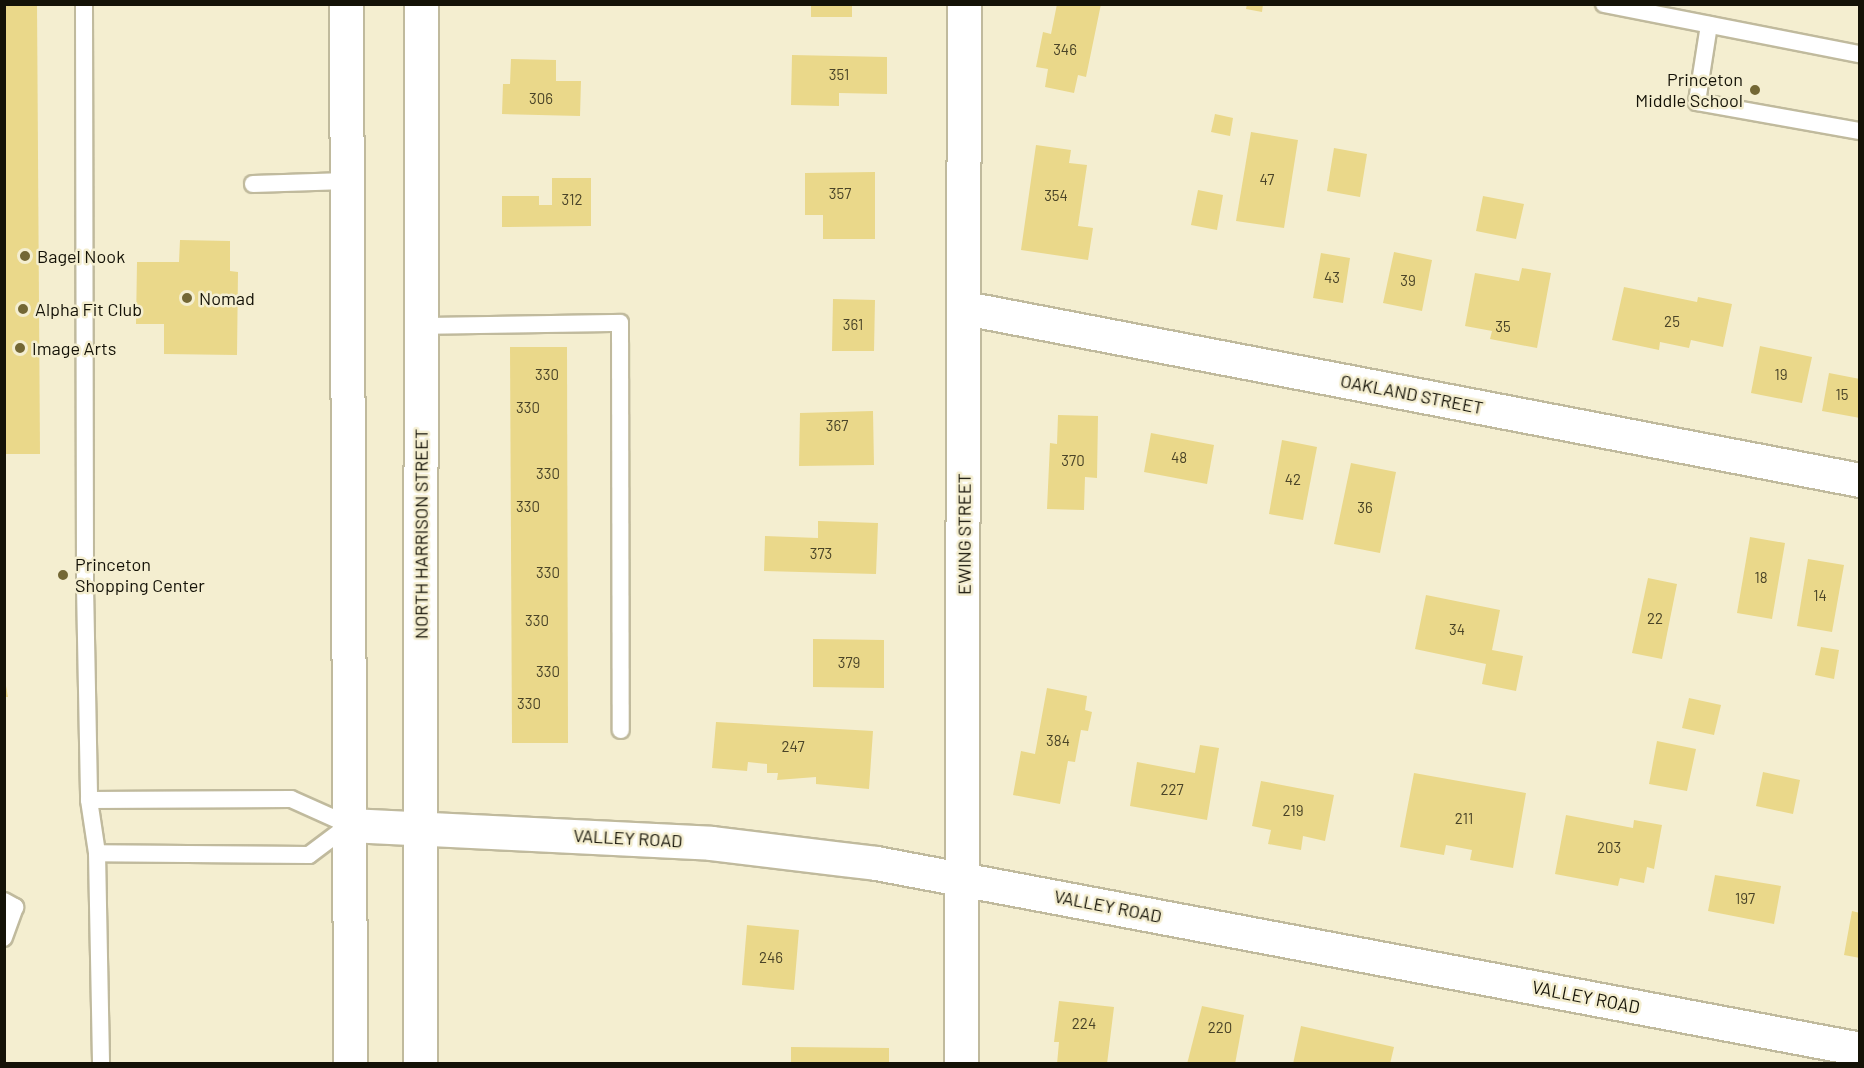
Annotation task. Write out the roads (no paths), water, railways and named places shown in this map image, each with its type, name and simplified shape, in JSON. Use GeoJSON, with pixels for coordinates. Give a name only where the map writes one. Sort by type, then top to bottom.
{"type":"FeatureCollection","features":[{"type":"Feature","properties":{"kind":"street"},"geometry":{"type":"LineString","coordinates":[[346,4],[351,1064]]}},
{"type":"Feature","properties":{"kind":"street","name":"NORTH HARRISON STREET"},"geometry":{"type":"LineString","coordinates":[[420,1064],[421,4]]}},
{"type":"Feature","properties":{"kind":"street","name":"EWING STREET"},"geometry":{"type":"LineString","coordinates":[[961,1064],[965,308],[964,4]]}},
{"type":"Feature","properties":{"kind":"street","name":"OAKLAND STREET"},"geometry":{"type":"LineString","coordinates":[[965,308],[1860,480]]}},
{"type":"Feature","properties":{"kind":"street","name":"VALLEY ROAD"},"geometry":{"type":"LineString","coordinates":[[349,825],[419,826],[711,843],[876,863],[1860,1049]]}},
{"type":"Feature","properties":{"kind":"lane"},"geometry":{"type":"LineString","coordinates":[[84,4],[85,586],[89,800],[97,853],[101,1064]]}},
{"type":"Feature","properties":{"kind":"lane"},"geometry":{"type":"LineString","coordinates":[[1604,4],[1860,54]]}},
{"type":"Feature","properties":{"kind":"lane"},"geometry":{"type":"LineString","coordinates":[[1709,25],[1697,102],[1860,131]]}},
{"type":"Feature","properties":{"kind":"lane"},"geometry":{"type":"LineString","coordinates":[[253,184],[346,181]]}},
{"type":"Feature","properties":{"kind":"lane"},"geometry":{"type":"LineString","coordinates":[[421,326],[620,323],[621,730]]}},
{"type":"Feature","properties":{"kind":"lane"},"geometry":{"type":"LineString","coordinates":[[89,800],[291,799],[349,825],[309,855],[97,853]]}},
{"type":"Feature","properties":{"kind":"lane"},"geometry":{"type":"LineString","coordinates":[[4,901],[15,907],[4,938]]}},
{"type":"Feature","properties":{"kind":"place","name":"Princeton Middle School"},"geometry":{"type":"Point","coordinates":[1755,90]}},
{"type":"Feature","properties":{"kind":"place","name":"Bagel Nook"},"geometry":{"type":"Point","coordinates":[25,256]}},
{"type":"Feature","properties":{"kind":"place","name":"Nomad"},"geometry":{"type":"Point","coordinates":[187,298]}},
{"type":"Feature","properties":{"kind":"place","name":"Alpha Fit Club"},"geometry":{"type":"Point","coordinates":[23,309]}},
{"type":"Feature","properties":{"kind":"place","name":"Image Arts"},"geometry":{"type":"Point","coordinates":[20,348]}},
{"type":"Feature","properties":{"kind":"place","name":"Princeton Shopping Center"},"geometry":{"type":"Point","coordinates":[63,575]}}]}
